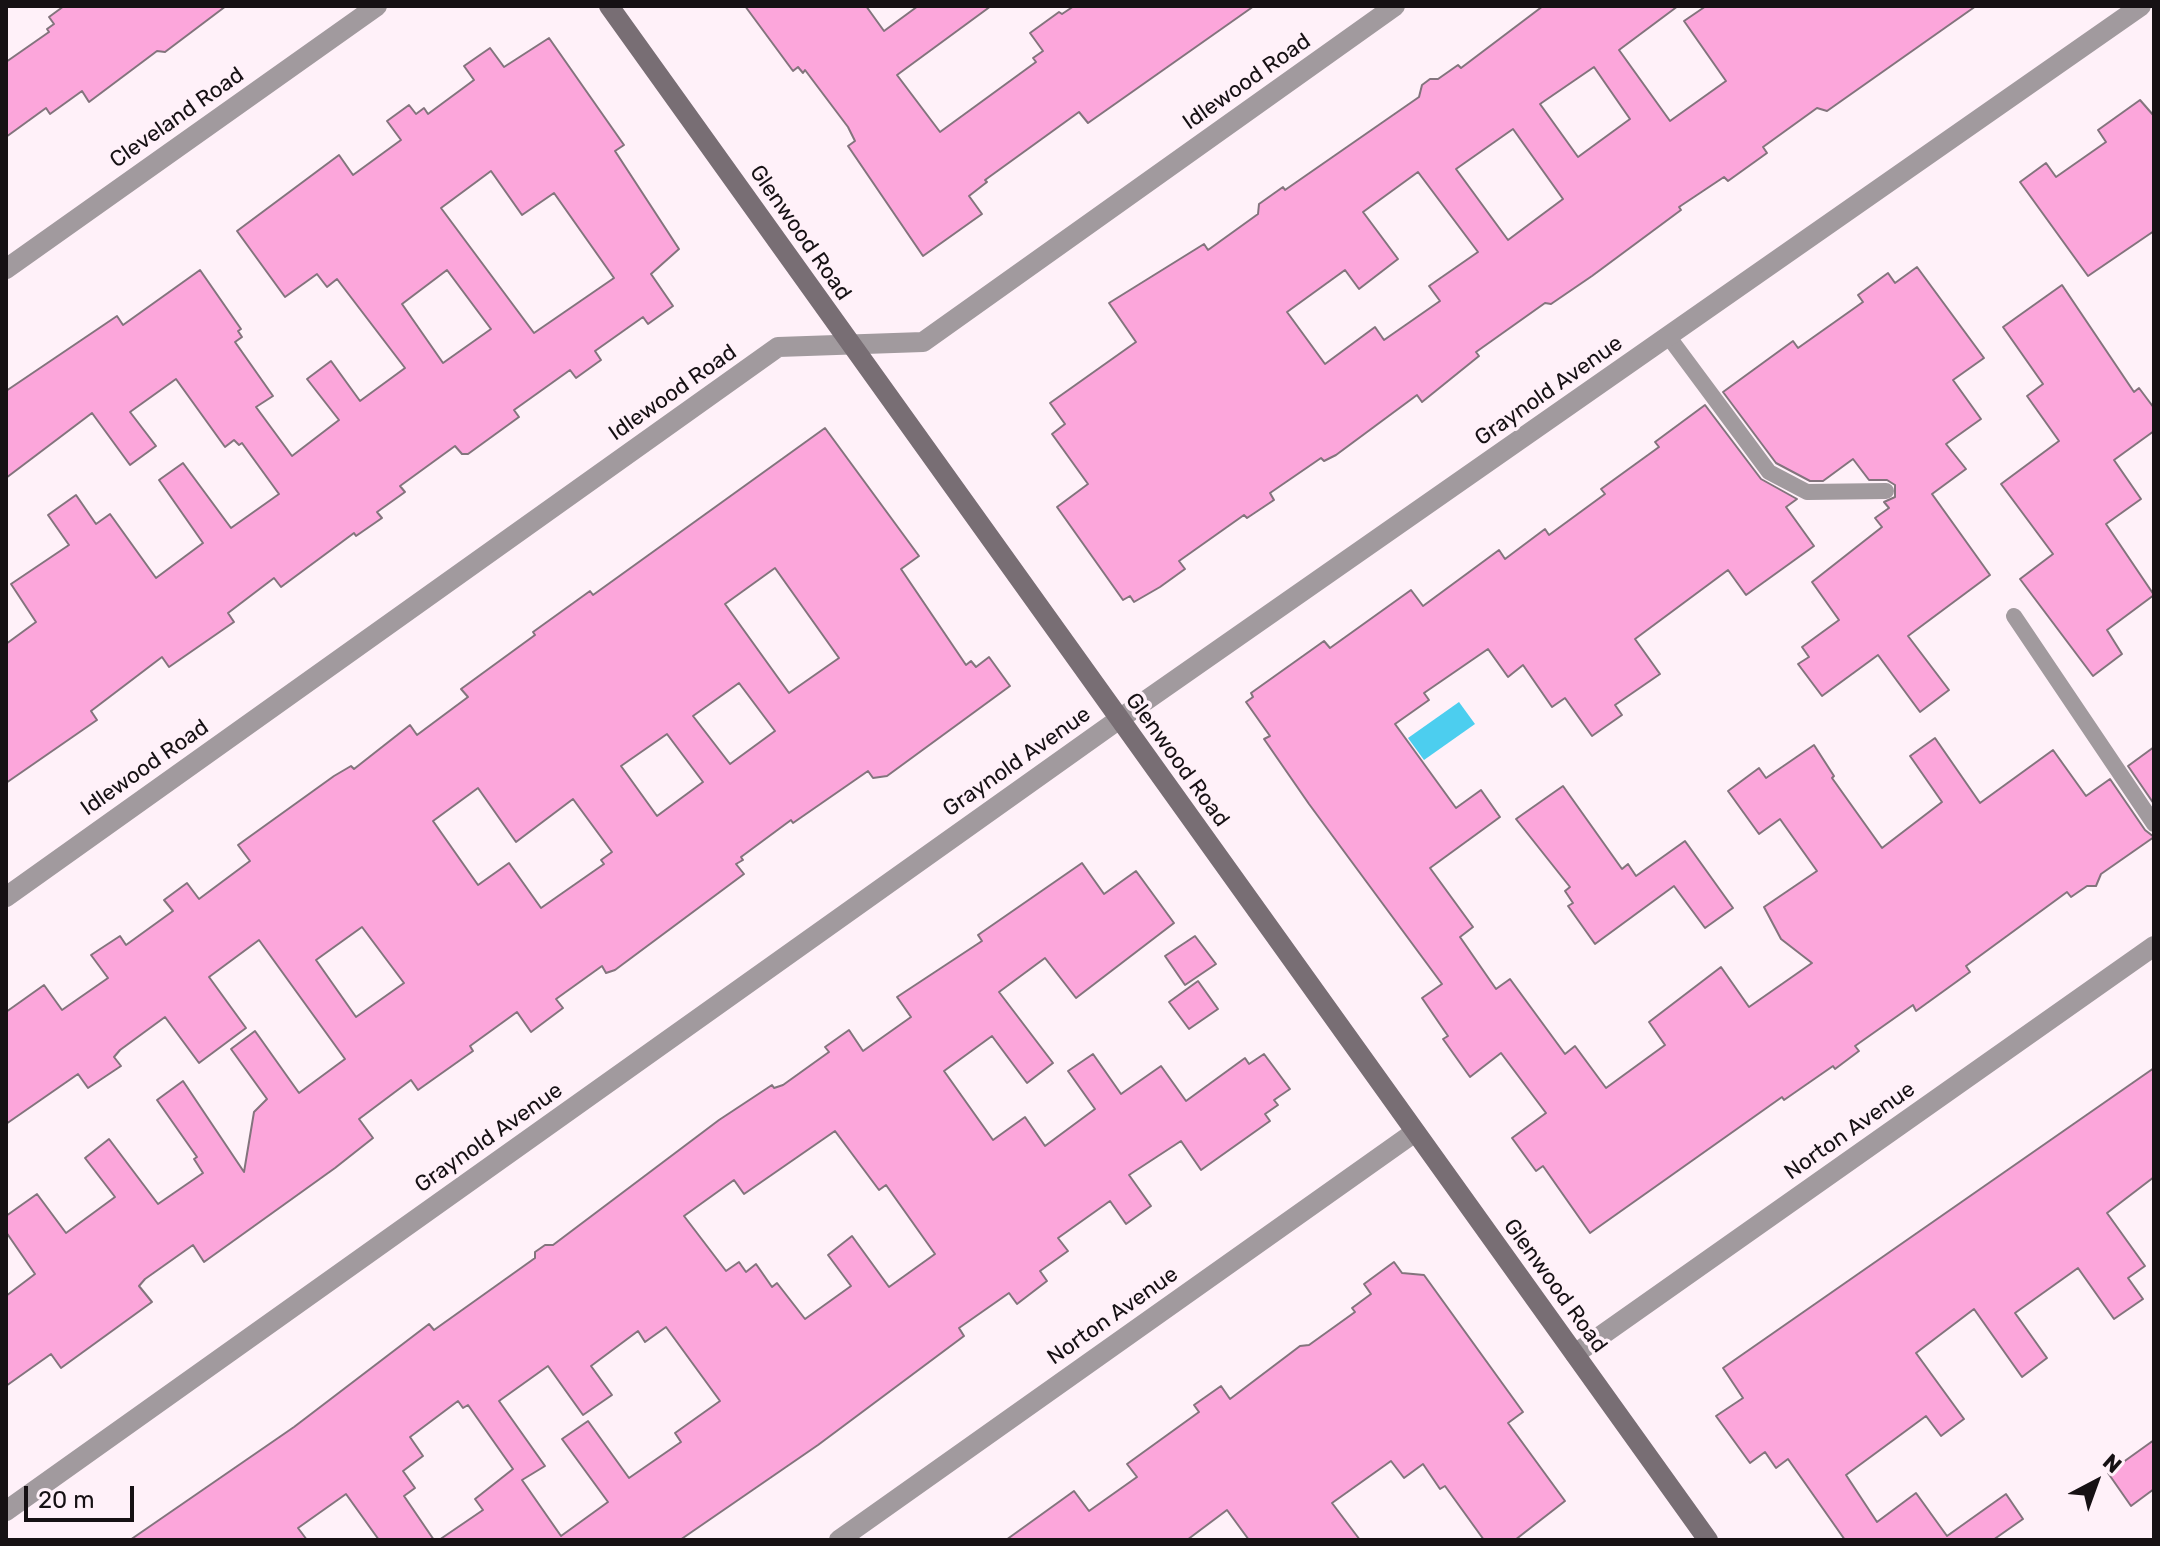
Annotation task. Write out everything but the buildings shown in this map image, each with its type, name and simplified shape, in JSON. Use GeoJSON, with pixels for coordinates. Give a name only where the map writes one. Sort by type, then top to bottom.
{"type":"FeatureCollection","features":[{"type":"Feature","properties":{"kind":"street","name":"Cleveland Road"},"geometry":{"type":"LineString","coordinates":[[6,269],[377,6]]}},
{"type":"Feature","properties":{"kind":"street","name":"Glenwood Road"},"geometry":{"type":"LineString","coordinates":[[609,6],[1708,1540]]}},
{"type":"Feature","properties":{"kind":"street","name":"Idlewood Road"},"geometry":{"type":"LineString","coordinates":[[6,897],[778,347],[923,342],[1395,6]]}},
{"type":"Feature","properties":{"kind":"street","name":"Graynold Avenue"},"geometry":{"type":"LineString","coordinates":[[6,1511],[1118,720],[2141,6]]}},
{"type":"Feature","properties":{"kind":"street","name":"Norton Avenue"},"geometry":{"type":"LineString","coordinates":[[1575,1354],[2154,946]]}},
{"type":"Feature","properties":{"kind":"street","name":"Norton Avenue"},"geometry":{"type":"LineString","coordinates":[[839,1540],[1415,1132]]}},
{"type":"Feature","properties":{"kind":"lane"},"geometry":{"type":"LineString","coordinates":[[1668,336],[1769,472],[1807,492],[1886,491]]}},
{"type":"Feature","properties":{"kind":"lane"},"geometry":{"type":"LineString","coordinates":[[2014,616],[2154,824]]}},
{"type":"Feature","properties":{"kind":"water"},"geometry":{"type":"Polygon","coordinates":[[[1459,702],[1475,724],[1424,760],[1408,738],[1459,702]]]}}]}
